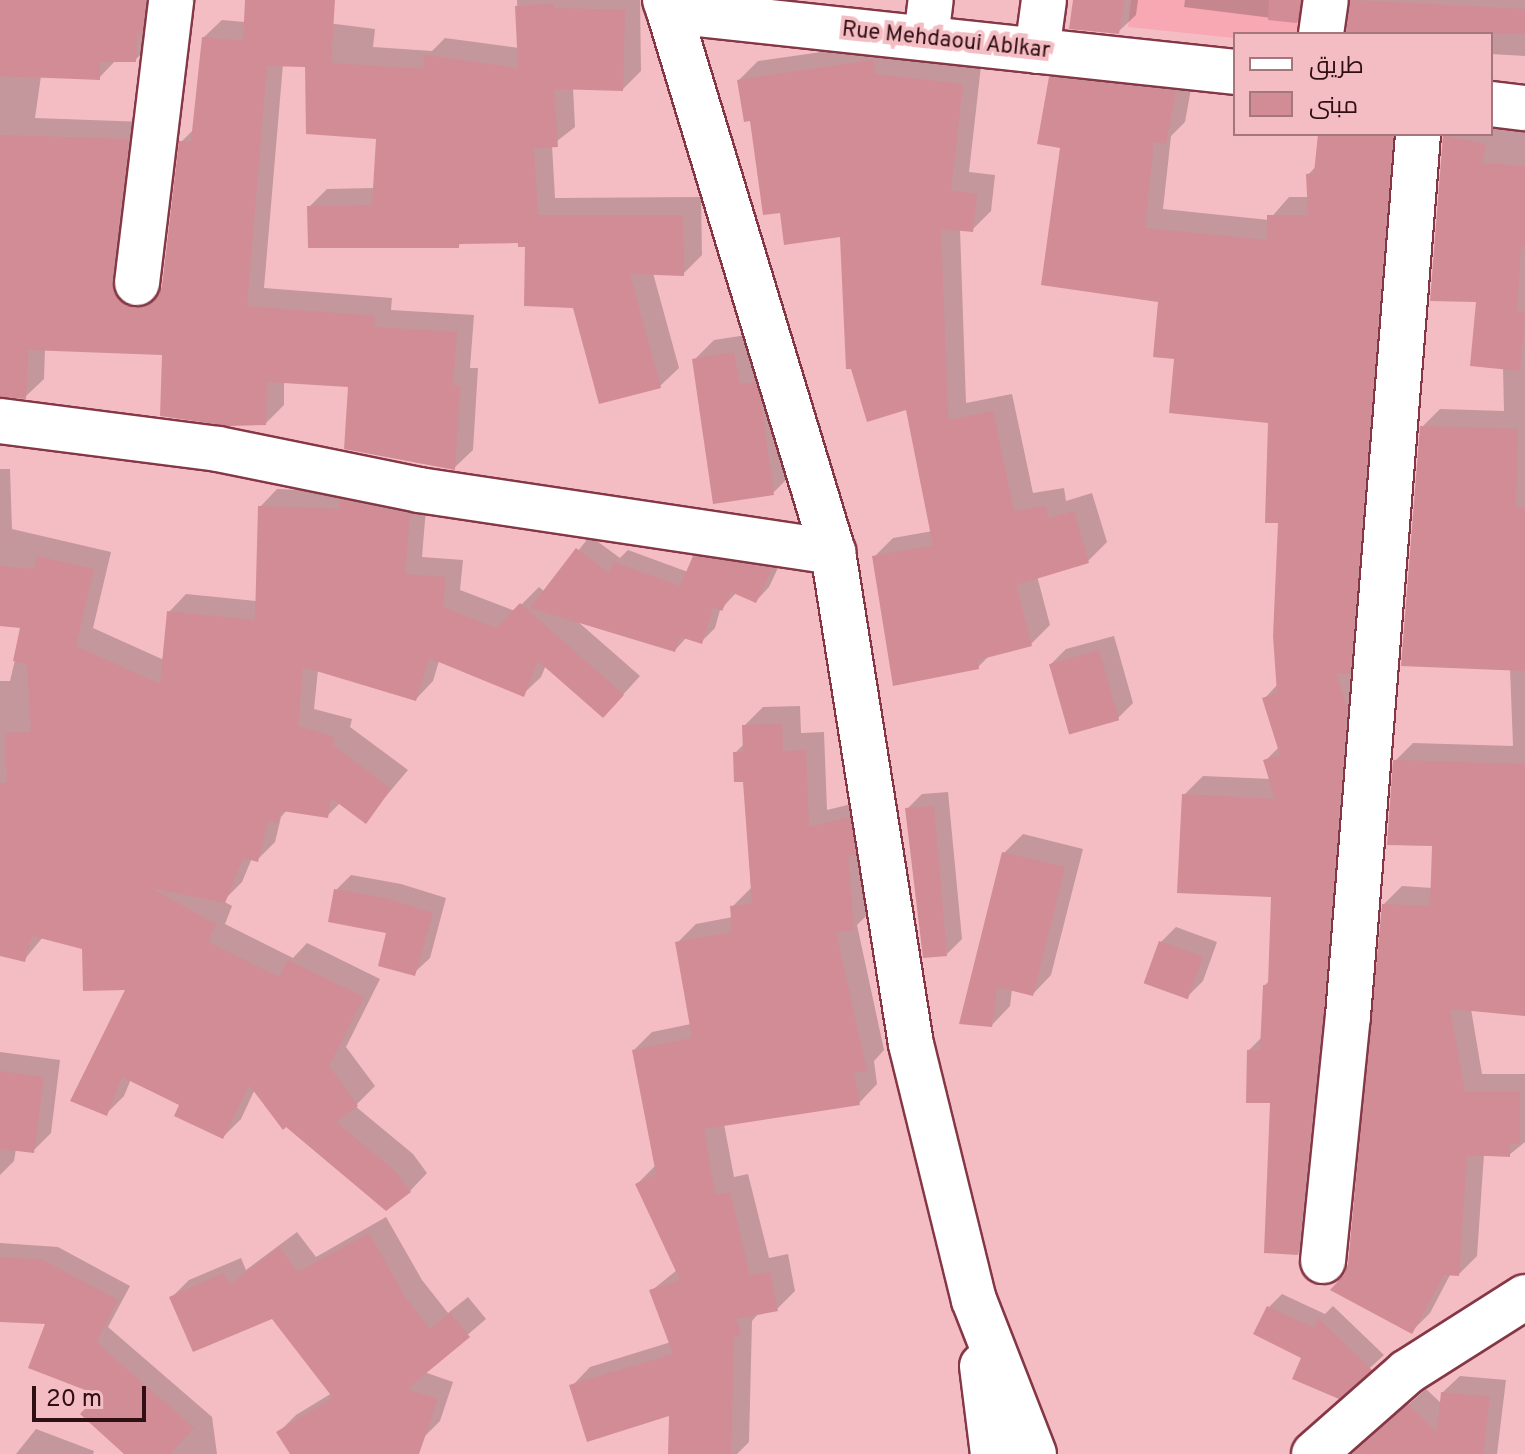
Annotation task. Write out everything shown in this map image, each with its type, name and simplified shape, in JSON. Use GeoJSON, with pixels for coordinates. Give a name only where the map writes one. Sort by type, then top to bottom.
{"type":"FeatureCollection","features":[{"type":"Feature","properties":{"kind":"street"},"geometry":{"type":"LineString","coordinates":[[137,283],[171,0]]}},
{"type":"Feature","properties":{"kind":"street"},"geometry":{"type":"LineString","coordinates":[[1037,51],[1044,0]]}},
{"type":"Feature","properties":{"kind":"street"},"geometry":{"type":"LineString","coordinates":[[1321,32],[1326,0]]}},
{"type":"Feature","properties":{"kind":"street"},"geometry":{"type":"LineString","coordinates":[[687,6],[833,552],[911,1044],[974,1300],[993,1454]]}},
{"type":"Feature","properties":{"kind":"street","name":"Rue Mehdaoui Ablkar"},"geometry":{"type":"LineString","coordinates":[[687,6],[929,19],[1037,51],[1233,72]]}},
{"type":"Feature","properties":{"kind":"street"},"geometry":{"type":"LineString","coordinates":[[1323,1261],[1349,1001],[1418,136]]}},
{"type":"Feature","properties":{"kind":"street"},"geometry":{"type":"LineString","coordinates":[[0,421],[218,449],[419,490],[833,552]]}},
{"type":"Feature","properties":{"kind":"street"},"geometry":{"type":"LineString","coordinates":[[1314,1454],[1407,1372],[1525,1297]]}},
{"type":"Feature","properties":{"kind":"street"},"geometry":{"type":"LineString","coordinates":[[974,1300],[1034,1454]]}},
{"type":"Feature","properties":{"kind":"shaded area"},"geometry":{"type":"Polygon","coordinates":[[[1131,0],[1310,0],[1305,32],[1233,32],[1233,38],[1128,27],[1131,0]]]}},
{"type":"Feature","properties":{"kind":"building"},"geometry":{"type":"Polygon","coordinates":[[[0,0],[146,0],[142,35],[137,34],[136,62],[100,62],[100,80],[0,76],[0,0]]]}},
{"type":"Feature","properties":{"kind":"building"},"geometry":{"type":"Polygon","coordinates":[[[245,0],[335,0],[331,63],[423,69],[425,55],[518,68],[515,6],[554,4],[554,8],[625,10],[623,91],[554,89],[558,147],[534,148],[538,215],[683,215],[684,276],[630,274],[661,388],[599,404],[573,308],[524,306],[525,247],[518,247],[518,243],[459,244],[459,248],[308,248],[307,206],[372,205],[376,139],[306,134],[305,67],[267,66],[247,306],[375,316],[374,327],[457,332],[453,385],[460,386],[455,470],[344,449],[348,387],[267,382],[266,425],[228,426],[160,416],[162,355],[28,350],[26,399],[0,397],[0,135],[129,139],[112,281],[114,294],[123,303],[135,308],[148,306],[162,286],[179,141],[191,141],[202,37],[243,41],[245,0]]]}},
{"type":"Feature","properties":{"kind":"building"},"geometry":{"type":"Polygon","coordinates":[[[1073,0],[1124,0],[1119,34],[1069,29],[1073,0]]]}},
{"type":"Feature","properties":{"kind":"building"},"geometry":{"type":"Polygon","coordinates":[[[1269,0],[1301,0],[1297,23],[1268,20],[1269,0]]]}},
{"type":"Feature","properties":{"kind":"building"},"geometry":{"type":"Polygon","coordinates":[[[1350,0],[1525,9],[1525,34],[1346,32],[1350,0]]]}},
{"type":"Feature","properties":{"kind":"building"},"geometry":{"type":"Polygon","coordinates":[[[873,60],[875,74],[963,84],[951,190],[977,194],[973,232],[941,229],[948,420],[993,411],[1014,511],[1046,506],[1048,519],[1074,511],[1089,563],[1016,585],[1032,646],[978,660],[979,669],[893,686],[872,556],[933,546],[906,410],[867,422],[851,369],[846,369],[840,237],[784,245],[780,213],[763,215],[750,121],[744,122],[737,80],[873,60]]]}},
{"type":"Feature","properties":{"kind":"building"},"geometry":{"type":"Polygon","coordinates":[[[1049,77],[1176,91],[1166,144],[1154,142],[1145,228],[1267,240],[1267,215],[1308,215],[1306,174],[1314,173],[1318,136],[1393,136],[1350,674],[1336,673],[1347,708],[1323,1014],[1298,1255],[1264,1253],[1270,1103],[1246,1103],[1247,1050],[1260,1050],[1263,985],[1268,985],[1271,897],[1177,893],[1182,794],[1275,799],[1263,760],[1280,755],[1262,698],[1277,693],[1273,636],[1278,523],[1265,523],[1268,423],[1169,413],[1174,359],[1153,357],[1158,302],[1041,285],[1060,148],[1037,144],[1049,77]]]}},
{"type":"Feature","properties":{"kind":"building"},"geometry":{"type":"Polygon","coordinates":[[[1443,136],[1486,144],[1482,163],[1525,166],[1525,247],[1521,246],[1517,312],[1525,313],[1520,371],[1470,366],[1476,302],[1430,301],[1443,136]]]}},
{"type":"Feature","properties":{"kind":"building"},"geometry":{"type":"Polygon","coordinates":[[[734,352],[740,384],[755,382],[760,397],[774,495],[713,504],[692,359],[734,352]]]}},
{"type":"Feature","properties":{"kind":"building"},"geometry":{"type":"Polygon","coordinates":[[[1420,426],[1518,429],[1516,508],[1525,508],[1525,671],[1401,666],[1420,426]]]}},
{"type":"Feature","properties":{"kind":"building"},"geometry":{"type":"Polygon","coordinates":[[[340,500],[410,514],[405,574],[446,577],[443,607],[496,628],[520,603],[624,695],[603,718],[538,661],[524,697],[429,658],[416,701],[303,667],[298,726],[335,737],[333,745],[391,789],[366,824],[331,798],[328,818],[282,811],[277,823],[268,820],[258,862],[243,858],[225,903],[151,888],[216,924],[208,942],[279,977],[288,960],[364,997],[329,1066],[358,1106],[336,1122],[395,1171],[411,1192],[386,1211],[286,1127],[283,1130],[249,1085],[223,1139],[174,1116],[179,1105],[122,1077],[107,1116],[70,1101],[125,990],[83,991],[82,949],[32,936],[25,962],[0,956],[0,783],[7,783],[5,733],[31,732],[27,664],[13,661],[20,628],[0,626],[0,566],[34,569],[37,556],[94,569],[76,646],[160,684],[167,611],[255,620],[258,506],[340,509],[340,500]]]}},
{"type":"Feature","properties":{"kind":"building"},"geometry":{"type":"Polygon","coordinates":[[[576,548],[609,573],[613,562],[680,586],[693,556],[772,568],[756,603],[731,592],[722,611],[713,607],[702,644],[680,637],[675,652],[530,608],[576,548]]]}},
{"type":"Feature","properties":{"kind":"building"},"geometry":{"type":"Polygon","coordinates":[[[1099,650],[1119,720],[1069,735],[1049,664],[1099,650]]]}},
{"type":"Feature","properties":{"kind":"building"},"geometry":{"type":"Polygon","coordinates":[[[782,724],[783,751],[806,750],[809,827],[850,817],[856,854],[848,856],[854,930],[836,932],[867,1071],[854,1072],[860,1105],[704,1129],[715,1195],[730,1192],[750,1275],[770,1272],[778,1311],[736,1319],[741,1335],[734,1337],[731,1454],[668,1454],[669,1416],[587,1442],[569,1385],[673,1354],[649,1290],[680,1280],[635,1184],[656,1174],[632,1050],[692,1038],[675,942],[732,932],[730,906],[752,904],[743,782],[734,782],[733,752],[743,752],[742,725],[782,724]]]}},
{"type":"Feature","properties":{"kind":"building"},"geometry":{"type":"Polygon","coordinates":[[[1393,760],[1525,764],[1525,1016],[1450,1009],[1465,1092],[1520,1092],[1520,1144],[1510,1144],[1510,1157],[1467,1155],[1459,1276],[1444,1275],[1412,1334],[1330,1290],[1344,1275],[1348,1264],[1382,904],[1430,906],[1432,846],[1387,845],[1393,760]]]}},
{"type":"Feature","properties":{"kind":"building"},"geometry":{"type":"Polygon","coordinates":[[[934,806],[947,956],[923,958],[905,808],[934,806]]]}},
{"type":"Feature","properties":{"kind":"building"},"geometry":{"type":"Polygon","coordinates":[[[1002,852],[1065,867],[1033,996],[997,987],[992,1027],[959,1024],[1002,852]]]}},
{"type":"Feature","properties":{"kind":"building"},"geometry":{"type":"Polygon","coordinates":[[[334,889],[385,898],[433,913],[415,976],[378,966],[386,933],[328,922],[334,889]]]}},
{"type":"Feature","properties":{"kind":"building"},"geometry":{"type":"Polygon","coordinates":[[[1159,941],[1203,957],[1188,999],[1144,983],[1159,941]]]}},
{"type":"Feature","properties":{"kind":"building"},"geometry":{"type":"Polygon","coordinates":[[[0,1071],[44,1077],[34,1153],[0,1149],[0,1071]]]}},
{"type":"Feature","properties":{"kind":"building"},"geometry":{"type":"Polygon","coordinates":[[[369,1233],[405,1297],[430,1329],[450,1313],[470,1337],[407,1389],[438,1399],[419,1454],[290,1454],[276,1432],[333,1398],[272,1319],[193,1352],[169,1297],[224,1273],[229,1285],[279,1247],[298,1272],[369,1233]]]}},
{"type":"Feature","properties":{"kind":"building"},"geometry":{"type":"Polygon","coordinates":[[[0,1257],[43,1260],[118,1300],[96,1342],[194,1428],[170,1454],[124,1454],[80,1414],[98,1395],[28,1368],[45,1324],[0,1322],[0,1257]]]}},
{"type":"Feature","properties":{"kind":"building"},"geometry":{"type":"Polygon","coordinates":[[[1267,1306],[1314,1328],[1318,1318],[1372,1370],[1339,1399],[1292,1379],[1301,1358],[1253,1334],[1267,1306]]]}},
{"type":"Feature","properties":{"kind":"building"},"geometry":{"type":"Polygon","coordinates":[[[1441,1392],[1490,1397],[1483,1454],[1352,1454],[1408,1404],[1437,1432],[1441,1392]]]}}]}
